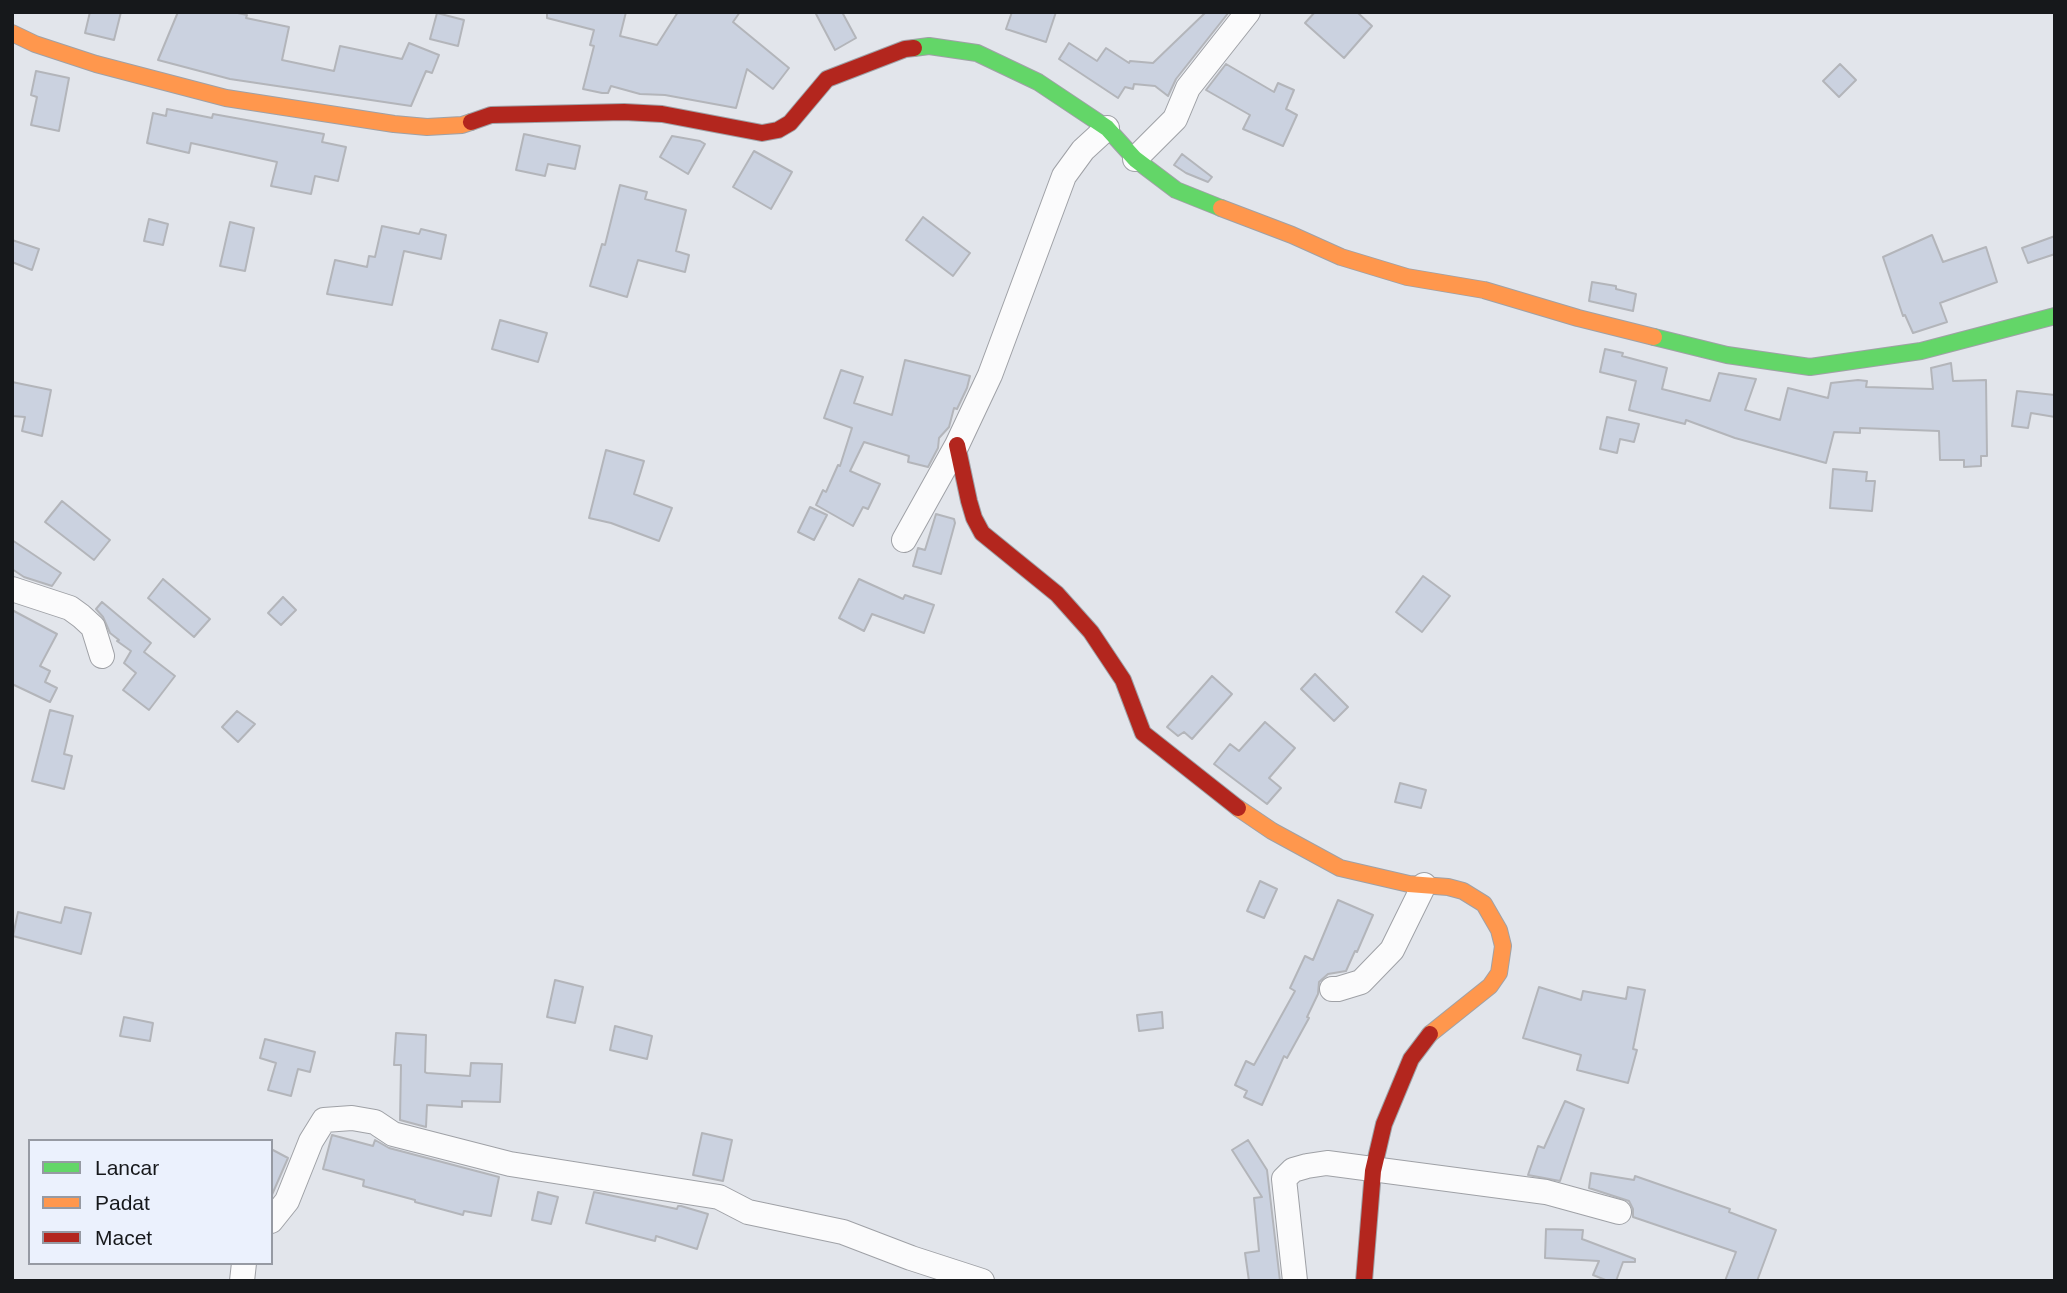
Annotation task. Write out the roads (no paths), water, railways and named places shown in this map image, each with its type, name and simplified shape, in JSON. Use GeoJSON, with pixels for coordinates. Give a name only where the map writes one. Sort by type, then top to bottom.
{"type":"FeatureCollection","features":[{"type":"Feature","properties":{"kind":"street"},"geometry":{"type":"LineString","coordinates":[[1135,159],[1175,119],[1188,88],[1248,12]]}},
{"type":"Feature","properties":{"kind":"street"},"geometry":{"type":"LineString","coordinates":[[12,33],[35,44],[96,64],[226,98],[394,124],[427,127],[462,125],[491,114],[624,112],[662,114],[762,133],[778,130],[790,123],[827,79],[905,49],[929,46],[977,53],[1038,82],[1107,128],[1135,159],[1176,190],[1364,266],[1407,277],[1484,290],[1578,318],[1727,355],[1810,367],[1909,353],[2055,316]]}},
{"type":"Feature","properties":{"kind":"street"},"geometry":{"type":"LineString","coordinates":[[904,540],[957,445],[990,375],[1064,176],[1083,150],[1107,128]]}},
{"type":"Feature","properties":{"kind":"street"},"geometry":{"type":"LineString","coordinates":[[957,445],[974,518],[982,533],[1048,586],[1091,632],[1123,680],[1143,733],[1242,811],[1312,853],[1340,868],[1376,878],[1463,891],[1484,904],[1499,930],[1503,946],[1499,973],[1490,986],[1433,1030],[1411,1059],[1384,1124],[1373,1171],[1364,1281]]}},
{"type":"Feature","properties":{"kind":"street"},"geometry":{"type":"LineString","coordinates":[[12,589],[70,608],[81,616],[93,627],[102,656]]}},
{"type":"Feature","properties":{"kind":"street"},"geometry":{"type":"LineString","coordinates":[[1332,989],[1361,982],[1392,950],[1424,885]]}},
{"type":"Feature","properties":{"kind":"street"},"geometry":{"type":"LineString","coordinates":[[273,1219],[287,1201],[311,1141],[324,1119],[352,1118],[375,1122],[393,1134],[510,1164],[719,1197],[748,1212],[843,1232],[982,1281]]}},
{"type":"Feature","properties":{"kind":"street"},"geometry":{"type":"LineString","coordinates":[[1295,1281],[1284,1179],[1293,1170],[1327,1163],[1546,1192],[1619,1212]]}}]}
